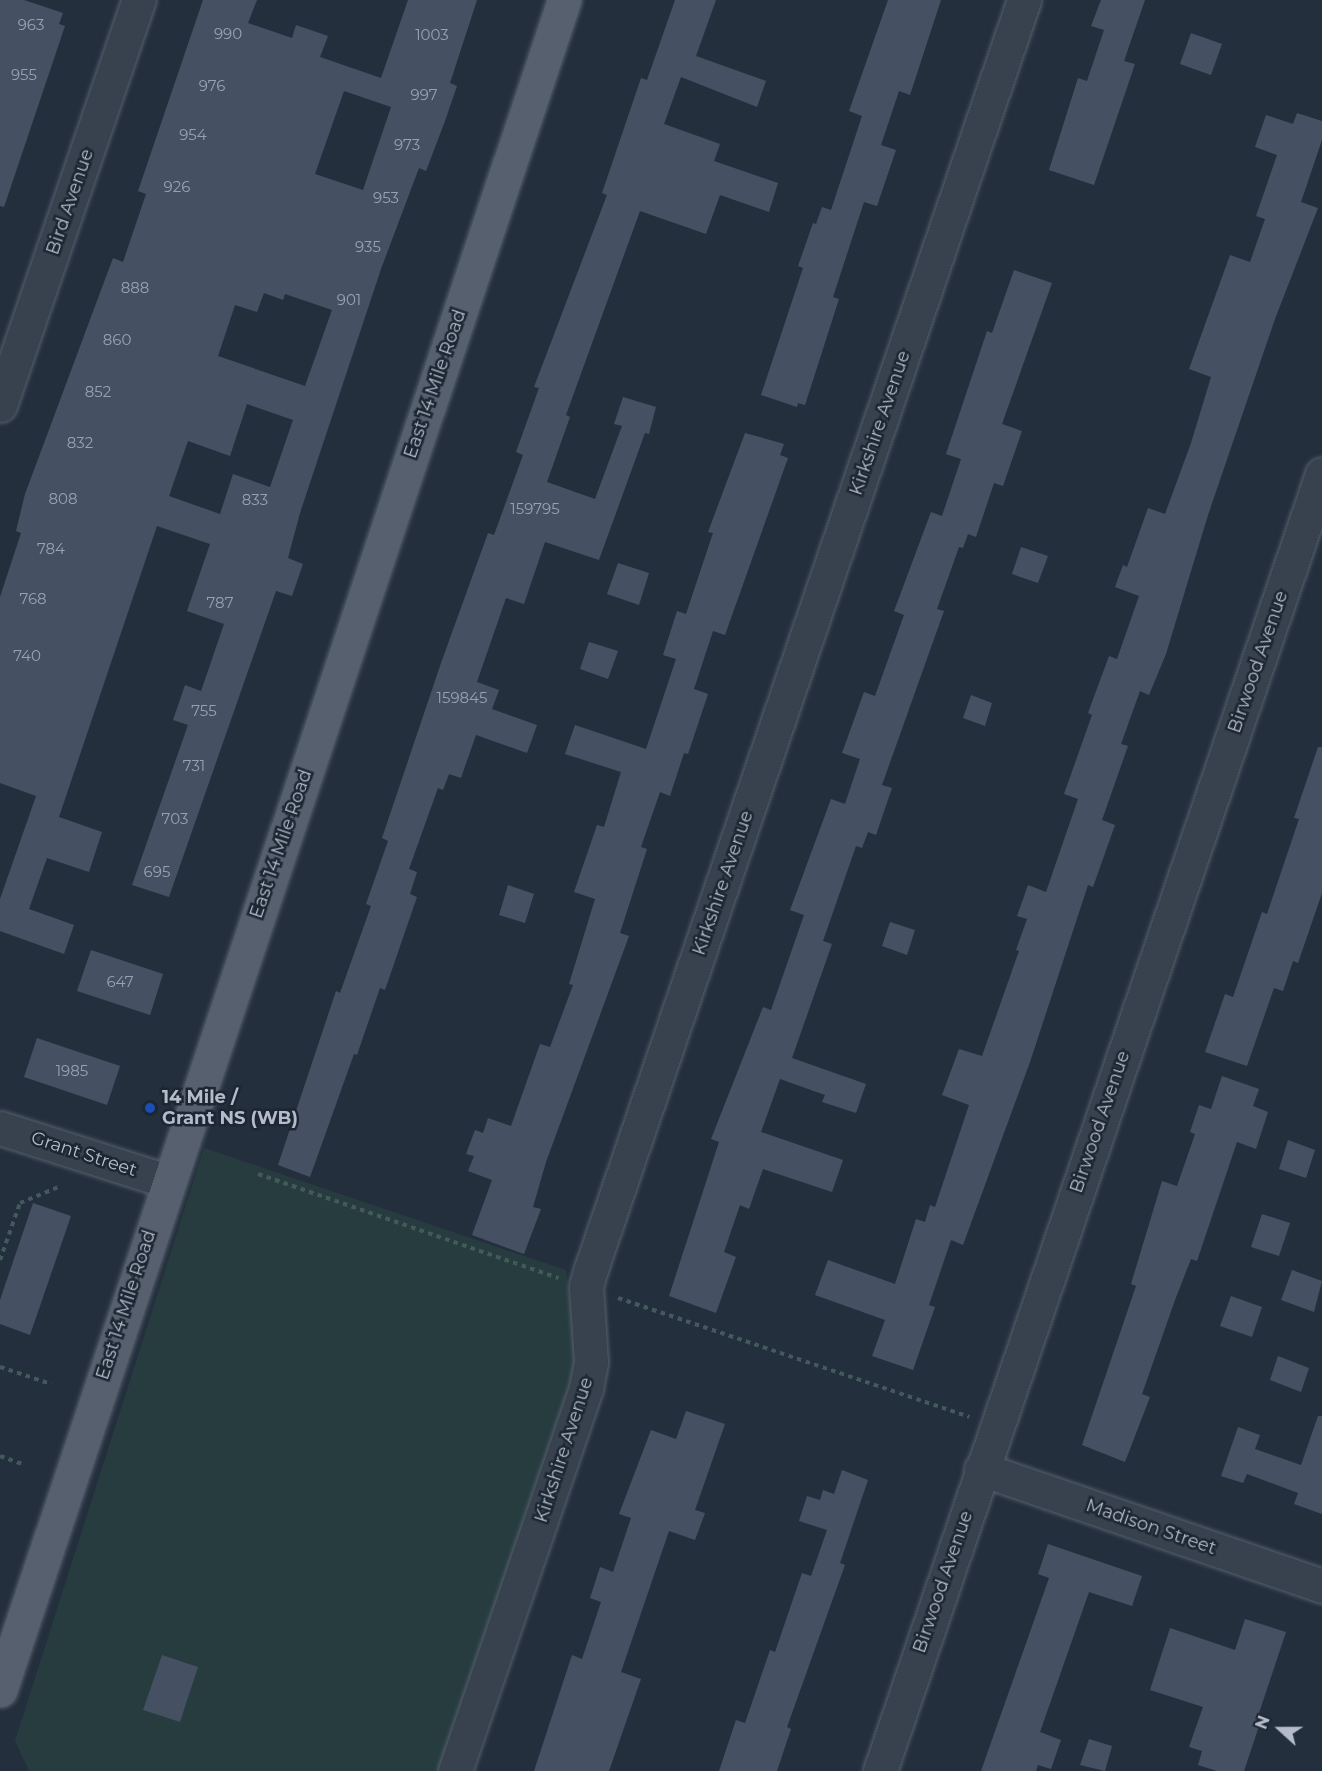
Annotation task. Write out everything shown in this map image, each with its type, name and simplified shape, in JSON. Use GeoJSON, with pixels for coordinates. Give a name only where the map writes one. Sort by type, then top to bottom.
{"type":"FeatureCollection","features":[{"type":"Feature","properties":{"kind":"main road","name":"East 14 Mile Road"},"geometry":{"type":"LineString","coordinates":[[0,1689],[167,1181],[564,0]]}},
{"type":"Feature","properties":{"kind":"street","name":"Bird Avenue"},"geometry":{"type":"LineString","coordinates":[[0,405],[139,0]]}},
{"type":"Feature","properties":{"kind":"street","name":"Kirkshire Avenue"},"geometry":{"type":"LineString","coordinates":[[455,1771],[586,1388],[591,1362],[586,1286],[591,1269],[1024,0]]}},
{"type":"Feature","properties":{"kind":"street","name":"Birwood Avenue"},"geometry":{"type":"LineString","coordinates":[[880,1771],[981,1468],[1322,474]]}},
{"type":"Feature","properties":{"kind":"street","name":"Grant Street"},"geometry":{"type":"LineString","coordinates":[[0,1128],[167,1181]]}},
{"type":"Feature","properties":{"kind":"street","name":"Madison Street"},"geometry":{"type":"LineString","coordinates":[[981,1468],[1322,1586]]}},
{"type":"Feature","properties":{"kind":"path"},"geometry":{"type":"LineString","coordinates":[[258,1174],[564,1280]]}},
{"type":"Feature","properties":{"kind":"path"},"geometry":{"type":"LineString","coordinates":[[0,1260],[20,1203],[61,1186]]}},
{"type":"Feature","properties":{"kind":"path"},"geometry":{"type":"LineString","coordinates":[[613,1296],[978,1421]]}},
{"type":"Feature","properties":{"kind":"path"},"geometry":{"type":"LineString","coordinates":[[0,1367],[51,1384]]}},
{"type":"Feature","properties":{"kind":"path"},"geometry":{"type":"LineString","coordinates":[[0,1456],[25,1465]]}},
{"type":"Feature","properties":{"kind":"green space"},"geometry":{"type":"Polygon","coordinates":[[[204,1148],[566,1270],[577,1363],[439,1771],[29,1771],[15,1741],[204,1148]]]}},
{"type":"Feature","properties":{"kind":"building"},"geometry":{"type":"Polygon","coordinates":[[[0,0],[24,0],[63,13],[59,24],[65,26],[4,207],[0,206],[0,0]]]}},
{"type":"Feature","properties":{"kind":"building"},"geometry":{"type":"Polygon","coordinates":[[[203,0],[257,0],[248,23],[292,38],[296,25],[328,36],[320,57],[381,78],[408,0],[477,0],[450,83],[457,86],[445,121],[426,171],[419,168],[381,269],[300,513],[288,558],[303,564],[292,596],[276,591],[169,897],[132,885],[188,725],[173,720],[185,685],[201,691],[224,624],[187,611],[210,544],[157,526],[59,817],[102,832],[89,872],[47,858],[29,909],[74,925],[64,954],[0,931],[0,899],[36,796],[0,783],[0,597],[21,533],[16,531],[25,494],[113,258],[123,262],[146,194],[138,191],[203,0]],[[344,91],[315,174],[363,190],[391,107],[344,91]],[[264,293],[257,312],[235,305],[218,356],[305,386],[332,310],[285,294],[283,300],[264,293]],[[247,404],[230,456],[188,441],[169,496],[220,514],[233,474],[270,487],[293,420],[247,404]]]}},
{"type":"Feature","properties":{"kind":"building"},"geometry":{"type":"Polygon","coordinates":[[[675,0],[716,0],[696,56],[766,81],[757,107],[681,77],[664,124],[720,144],[714,161],[778,183],[769,212],[720,195],[706,234],[640,211],[566,415],[570,417],[547,482],[595,499],[622,426],[614,424],[623,397],[656,407],[649,434],[645,433],[599,560],[545,542],[524,604],[506,598],[477,682],[499,690],[492,709],[537,725],[527,753],[476,735],[461,778],[449,774],[443,790],[438,788],[409,869],[417,872],[410,894],[417,897],[385,990],[380,988],[310,1177],[278,1165],[336,991],[340,993],[371,906],[366,904],[388,841],[382,838],[441,663],[488,533],[494,535],[523,455],[516,452],[539,388],[534,387],[607,195],[602,193],[641,78],[647,80],[675,0]]]}},
{"type":"Feature","properties":{"kind":"building"},"geometry":{"type":"Polygon","coordinates":[[[888,0],[941,0],[910,95],[899,91],[881,145],[896,150],[877,206],[864,202],[833,297],[839,299],[805,405],[798,403],[797,407],[761,395],[803,268],[798,266],[813,223],[816,224],[822,207],[831,210],[862,116],[849,111],[888,0]]]}},
{"type":"Feature","properties":{"kind":"building"},"geometry":{"type":"Polygon","coordinates":[[[1101,0],[1145,0],[1124,61],[1135,64],[1094,185],[1049,170],[1078,78],[1087,81],[1104,30],[1091,26],[1101,0]]]}},
{"type":"Feature","properties":{"kind":"building"},"geometry":{"type":"Polygon","coordinates":[[[1191,33],[1222,44],[1211,75],[1180,64],[1191,33]]]}},
{"type":"Feature","properties":{"kind":"building"},"geometry":{"type":"Polygon","coordinates":[[[1297,113],[1322,121],[1322,140],[1301,202],[1318,208],[1275,319],[1208,515],[1166,654],[1149,695],[1140,691],[1121,744],[1128,746],[1102,820],[1115,825],[1093,887],[1088,885],[1030,1062],[963,1245],[951,1240],[929,1305],[935,1307],[913,1370],[872,1356],[885,1320],[815,1295],[828,1260],[895,1284],[916,1219],[925,1222],[930,1205],[935,1207],[969,1105],[942,1095],[959,1049],[982,1056],[1019,951],[1016,950],[1027,919],[1017,916],[1028,885],[1046,892],[1078,799],[1064,794],[1092,715],[1088,713],[1109,656],[1117,659],[1139,596],[1115,587],[1123,565],[1127,567],[1148,508],[1165,514],[1191,443],[1211,377],[1189,369],[1230,255],[1250,262],[1265,219],[1256,216],[1277,155],[1255,147],[1266,115],[1293,124],[1297,113]]]}},
{"type":"Feature","properties":{"kind":"building"},"geometry":{"type":"Polygon","coordinates":[[[1014,270],[1052,283],[1002,424],[1022,431],[1003,486],[994,483],[976,537],[968,534],[963,548],[959,547],[937,609],[944,611],[882,785],[892,788],[876,835],[868,832],[862,848],[856,846],[823,941],[832,944],[792,1058],[866,1084],[856,1113],[822,1102],[825,1095],[780,1079],[761,1132],[843,1160],[832,1192],[763,1169],[749,1209],[740,1205],[724,1252],[736,1257],[716,1313],[669,1296],[719,1142],[711,1139],[763,1007],[771,1010],[804,915],[790,910],[831,799],[845,804],[860,759],[842,753],[864,692],[875,696],[904,615],[894,611],[931,512],[942,516],[961,459],[946,454],[987,331],[992,333],[1014,270]]]}},
{"type":"Feature","properties":{"kind":"building"},"geometry":{"type":"Polygon","coordinates":[[[745,433],[784,444],[780,455],[788,458],[725,635],[713,631],[694,689],[708,694],[688,754],[684,753],[670,796],[660,792],[641,847],[647,849],[620,933],[629,936],[546,1162],[533,1207],[541,1209],[524,1254],[472,1235],[492,1180],[468,1171],[474,1156],[466,1154],[475,1130],[483,1133],[488,1118],[511,1126],[540,1044],[550,1047],[573,985],[569,984],[595,899],[574,892],[597,825],[604,827],[621,772],[565,754],[575,725],[646,749],[676,659],[663,655],[677,611],[686,614],[713,533],[708,532],[745,433]]]}},
{"type":"Feature","properties":{"kind":"building"},"geometry":{"type":"Polygon","coordinates":[[[1021,547],[1048,556],[1038,583],[1012,574],[1021,547]]]}},
{"type":"Feature","properties":{"kind":"building"},"geometry":{"type":"Polygon","coordinates":[[[618,563],[649,573],[639,605],[607,594],[618,563]]]}},
{"type":"Feature","properties":{"kind":"building"},"geometry":{"type":"Polygon","coordinates":[[[589,642],[618,651],[608,679],[580,669],[589,642]]]}},
{"type":"Feature","properties":{"kind":"building"},"geometry":{"type":"Polygon","coordinates":[[[971,695],[992,703],[985,726],[963,718],[971,695]]]}},
{"type":"Feature","properties":{"kind":"building"},"geometry":{"type":"Polygon","coordinates":[[[1318,747],[1322,747],[1322,893],[1298,963],[1293,961],[1283,991],[1274,988],[1247,1066],[1205,1052],[1225,994],[1233,997],[1262,912],[1267,914],[1299,819],[1294,818],[1318,747]]]}},
{"type":"Feature","properties":{"kind":"building"},"geometry":{"type":"Polygon","coordinates":[[[508,885],[534,894],[525,923],[499,915],[508,885]]]}},
{"type":"Feature","properties":{"kind":"building"},"geometry":{"type":"Polygon","coordinates":[[[890,922],[915,930],[907,955],[882,946],[890,922]]]}},
{"type":"Feature","properties":{"kind":"building"},"geometry":{"type":"Polygon","coordinates":[[[91,950],[163,974],[150,1015],[77,991],[91,950]]]}},
{"type":"Feature","properties":{"kind":"building"},"geometry":{"type":"Polygon","coordinates":[[[37,1038],[120,1066],[107,1105],[24,1077],[37,1038]]]}},
{"type":"Feature","properties":{"kind":"building"},"geometry":{"type":"Polygon","coordinates":[[[1222,1076],[1259,1089],[1253,1106],[1268,1112],[1256,1149],[1237,1142],[1197,1261],[1191,1259],[1142,1394],[1150,1397],[1125,1462],[1082,1445],[1136,1286],[1131,1284],[1162,1181],[1177,1186],[1195,1134],[1190,1132],[1199,1105],[1211,1109],[1222,1076]]]}},
{"type":"Feature","properties":{"kind":"building"},"geometry":{"type":"Polygon","coordinates":[[[1288,1140],[1315,1150],[1306,1178],[1279,1169],[1288,1140]]]}},
{"type":"Feature","properties":{"kind":"building"},"geometry":{"type":"Polygon","coordinates":[[[33,1203],[71,1216],[30,1335],[0,1324],[0,1300],[33,1203]]]}},
{"type":"Feature","properties":{"kind":"building"},"geometry":{"type":"Polygon","coordinates":[[[1262,1214],[1290,1223],[1279,1256],[1251,1247],[1262,1214]]]}},
{"type":"Feature","properties":{"kind":"building"},"geometry":{"type":"Polygon","coordinates":[[[1292,1270],[1322,1281],[1314,1312],[1281,1300],[1292,1270]]]}},
{"type":"Feature","properties":{"kind":"building"},"geometry":{"type":"Polygon","coordinates":[[[1231,1296],[1262,1307],[1252,1337],[1220,1326],[1231,1296]]]}},
{"type":"Feature","properties":{"kind":"building"},"geometry":{"type":"Polygon","coordinates":[[[1278,1356],[1309,1368],[1301,1392],[1270,1380],[1278,1356]]]}},
{"type":"Feature","properties":{"kind":"building"},"geometry":{"type":"Polygon","coordinates":[[[686,1411],[725,1424],[695,1510],[705,1513],[695,1540],[669,1531],[621,1672],[641,1679],[609,1771],[534,1771],[572,1655],[582,1659],[601,1602],[590,1598],[600,1567],[613,1572],[631,1518],[619,1514],[651,1430],[676,1439],[686,1411]]]}},
{"type":"Feature","properties":{"kind":"building"},"geometry":{"type":"Polygon","coordinates":[[[1318,1416],[1322,1416],[1322,1514],[1294,1504],[1298,1493],[1247,1474],[1243,1483],[1221,1476],[1238,1427],[1260,1435],[1255,1449],[1301,1465],[1318,1416]]]}},
{"type":"Feature","properties":{"kind":"building"},"geometry":{"type":"Polygon","coordinates":[[[842,1470],[868,1480],[840,1563],[845,1565],[787,1727],[791,1729],[777,1771],[719,1771],[736,1720],[745,1723],[770,1650],[775,1652],[802,1573],[811,1576],[827,1530],[799,1521],[807,1496],[820,1500],[823,1490],[834,1494],[842,1470]]]}},
{"type":"Feature","properties":{"kind":"building"},"geometry":{"type":"Polygon","coordinates":[[[1048,1544],[1142,1576],[1132,1606],[1089,1592],[1040,1732],[1061,1740],[1051,1769],[1038,1765],[1036,1771],[981,1771],[1049,1578],[1038,1574],[1048,1544]]]}},
{"type":"Feature","properties":{"kind":"building"},"geometry":{"type":"Polygon","coordinates":[[[1245,1619],[1286,1632],[1255,1725],[1259,1726],[1244,1771],[1217,1771],[1198,1765],[1202,1751],[1189,1747],[1203,1707],[1150,1690],[1170,1628],[1235,1650],[1245,1619]]]}},
{"type":"Feature","properties":{"kind":"building"},"geometry":{"type":"Polygon","coordinates":[[[162,1655],[198,1667],[180,1722],[143,1710],[162,1655]]]}},
{"type":"Feature","properties":{"kind":"building"},"geometry":{"type":"Polygon","coordinates":[[[1089,1739],[1112,1746],[1105,1771],[1080,1765],[1089,1739]]]}},
{"type":"Feature","properties":{"kind":"place","name":"14 Mile / Grant NS (WB)"},"geometry":{"type":"Point","coordinates":[150,1108]}}]}
